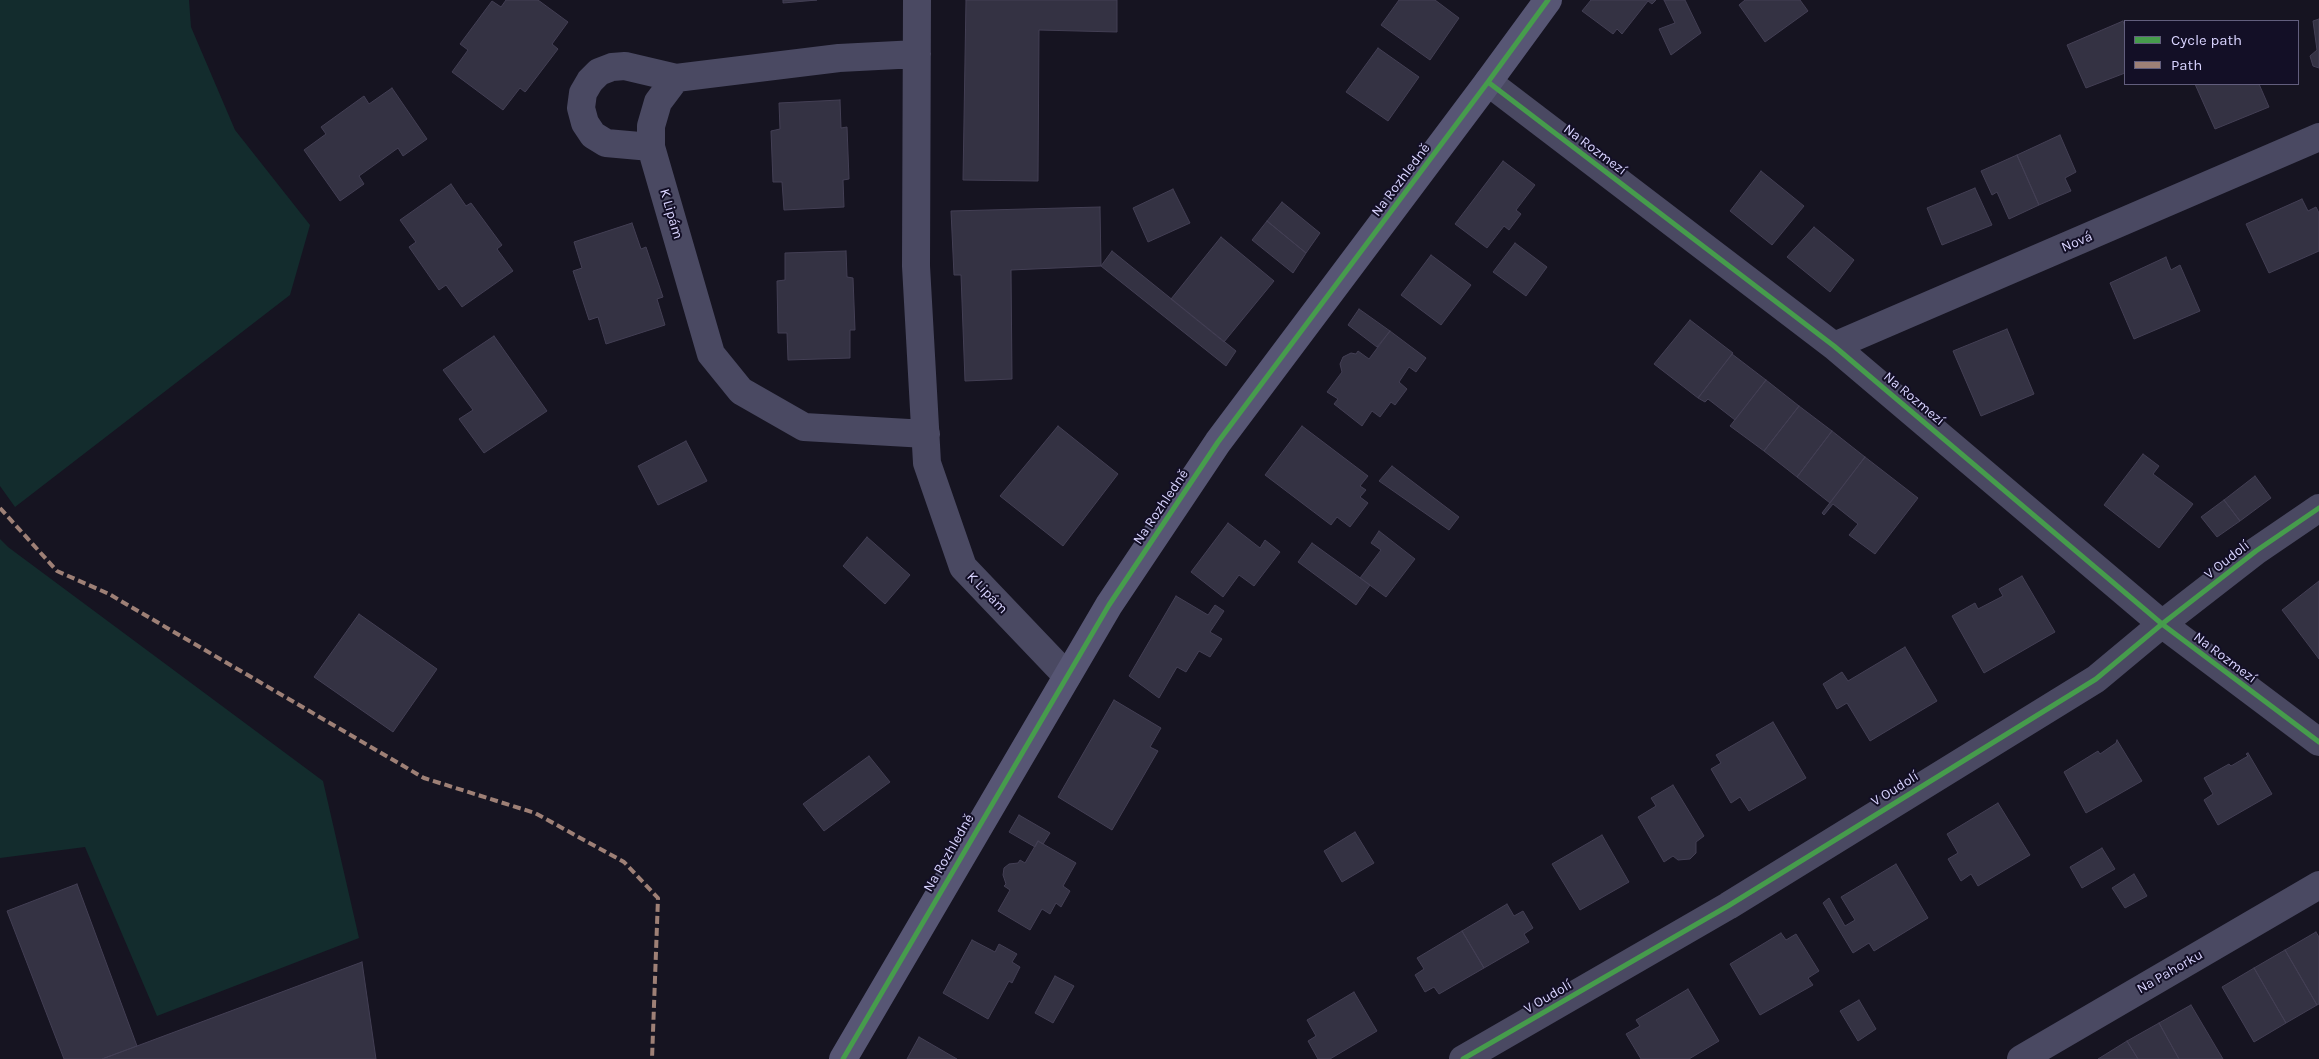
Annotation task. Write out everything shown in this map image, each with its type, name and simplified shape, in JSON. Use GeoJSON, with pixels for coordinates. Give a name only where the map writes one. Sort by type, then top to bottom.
{"type":"FeatureCollection","features":[{"type":"Feature","properties":{"kind":"street","name":"K Lipám"},"geometry":{"type":"LineString","coordinates":[[917,0],[916,266],[927,463],[963,567],[1067,676]]}},
{"type":"Feature","properties":{"kind":"street","name":"Na Rozhledně"},"geometry":{"type":"LineString","coordinates":[[843,1059],[1109,605],[1218,442],[1548,0]]}},
{"type":"Feature","properties":{"kind":"street"},"geometry":{"type":"LineString","coordinates":[[651,147],[606,143],[593,135],[585,123],[581,108],[583,93],[590,81],[599,72],[612,67],[625,66],[676,78],[839,58],[917,54]]}},
{"type":"Feature","properties":{"kind":"street","name":"K Lipám"},"geometry":{"type":"LineString","coordinates":[[676,78],[658,102],[651,126],[651,147],[711,354],[741,391],[804,427],[926,434]]}},
{"type":"Feature","properties":{"kind":"street","name":"Na Rozmezí"},"geometry":{"type":"LineString","coordinates":[[1488,82],[1834,346],[2162,624],[2319,742]]}},
{"type":"Feature","properties":{"kind":"street","name":"Nová"},"geometry":{"type":"LineString","coordinates":[[1834,346],[2319,137]]}},
{"type":"Feature","properties":{"kind":"street","name":"V Oudolí"},"geometry":{"type":"LineString","coordinates":[[1463,1059],[1728,906],[2096,679],[2162,624],[2256,551],[2319,508]]}},
{"type":"Feature","properties":{"kind":"street","name":"Na Pahorku"},"geometry":{"type":"LineString","coordinates":[[2021,1059],[2319,885]]}},
{"type":"Feature","properties":{"kind":"green space"},"geometry":{"type":"Polygon","coordinates":[[[0,0],[189,0],[191,27],[235,130],[310,225],[290,295],[15,507],[0,486],[0,0]]]}},
{"type":"Feature","properties":{"kind":"green space"},"geometry":{"type":"Polygon","coordinates":[[[0,539],[8,547],[323,781],[359,938],[157,1016],[85,847],[0,858],[0,539]]]}},
{"type":"Feature","properties":{"kind":"building"},"geometry":{"type":"Polygon","coordinates":[[[506,0],[538,0],[568,22],[552,44],[558,49],[526,91],[520,88],[503,110],[452,72],[468,50],[460,44],[492,1],[501,7],[506,0]]]}},
{"type":"Feature","properties":{"kind":"building"},"geometry":{"type":"Polygon","coordinates":[[[783,0],[817,0],[783,3],[783,0]]]}},
{"type":"Feature","properties":{"kind":"building"},"geometry":{"type":"Polygon","coordinates":[[[966,0],[1117,0],[1117,32],[1039,30],[1038,181],[963,180],[966,0]]]}},
{"type":"Feature","properties":{"kind":"building"},"geometry":{"type":"Polygon","coordinates":[[[1399,0],[1435,0],[1459,18],[1430,60],[1381,25],[1399,0]]]}},
{"type":"Feature","properties":{"kind":"building"},"geometry":{"type":"Polygon","coordinates":[[[1591,0],[1656,0],[1652,4],[1648,1],[1622,34],[1617,29],[1613,34],[1582,11],[1591,0]]]}},
{"type":"Feature","properties":{"kind":"building"},"geometry":{"type":"Polygon","coordinates":[[[1664,0],[1685,0],[1701,33],[1671,55],[1659,29],[1675,23],[1664,0]]]}},
{"type":"Feature","properties":{"kind":"building"},"geometry":{"type":"Polygon","coordinates":[[[1745,0],[1800,0],[1808,11],[1765,42],[1739,5],[1745,0]]]}},
{"type":"Feature","properties":{"kind":"building"},"geometry":{"type":"Polygon","coordinates":[[[2319,19],[2319,68],[2313,66],[2310,56],[2317,50],[2313,21],[2319,19]]]}},
{"type":"Feature","properties":{"kind":"building"},"geometry":{"type":"Polygon","coordinates":[[[2123,21],[2124,73],[2086,88],[2067,45],[2123,21]]]}},
{"type":"Feature","properties":{"kind":"building"},"geometry":{"type":"Polygon","coordinates":[[[1378,48],[1419,77],[1388,121],[1346,92],[1378,48]]]}},
{"type":"Feature","properties":{"kind":"building"},"geometry":{"type":"Polygon","coordinates":[[[2195,85],[2259,85],[2269,107],[2215,129],[2195,85]]]}},
{"type":"Feature","properties":{"kind":"building"},"geometry":{"type":"Polygon","coordinates":[[[392,88],[427,139],[403,156],[398,148],[359,176],[364,184],[340,201],[304,150],[326,134],[321,127],[364,96],[369,104],[392,88]]]}},
{"type":"Feature","properties":{"kind":"building"},"geometry":{"type":"Polygon","coordinates":[[[840,100],[841,128],[847,127],[849,179],[843,180],[844,207],[784,210],[782,182],[773,182],[771,131],[780,129],[779,103],[840,100]]]}},
{"type":"Feature","properties":{"kind":"building"},"geometry":{"type":"Polygon","coordinates":[[[2060,135],[2076,172],[2065,178],[2071,191],[2039,205],[2017,155],[2060,135]]]}},
{"type":"Feature","properties":{"kind":"building"},"geometry":{"type":"Polygon","coordinates":[[[2017,155],[2039,205],[2009,219],[1997,192],[1992,195],[1981,171],[2017,155]]]}},
{"type":"Feature","properties":{"kind":"building"},"geometry":{"type":"Polygon","coordinates":[[[1503,161],[1535,185],[1516,210],[1521,214],[1509,230],[1504,226],[1487,248],[1455,224],[1503,161]]]}},
{"type":"Feature","properties":{"kind":"building"},"geometry":{"type":"Polygon","coordinates":[[[1761,171],[1804,206],[1772,245],[1730,211],[1761,171]]]}},
{"type":"Feature","properties":{"kind":"building"},"geometry":{"type":"Polygon","coordinates":[[[451,184],[466,206],[471,203],[502,245],[497,249],[513,271],[462,307],[446,285],[439,290],[409,247],[416,242],[400,220],[451,184]]]}},
{"type":"Feature","properties":{"kind":"building"},"geometry":{"type":"Polygon","coordinates":[[[1975,188],[1992,225],[1942,245],[1927,208],[1975,188]]]}},
{"type":"Feature","properties":{"kind":"building"},"geometry":{"type":"Polygon","coordinates":[[[1173,189],[1190,223],[1148,242],[1133,208],[1173,189]]]}},
{"type":"Feature","properties":{"kind":"building"},"geometry":{"type":"Polygon","coordinates":[[[2302,199],[2308,211],[2316,207],[2319,213],[2319,251],[2269,273],[2246,224],[2302,199]]]}},
{"type":"Feature","properties":{"kind":"building"},"geometry":{"type":"Polygon","coordinates":[[[1282,202],[1320,233],[1306,253],[1267,221],[1282,202]]]}},
{"type":"Feature","properties":{"kind":"building"},"geometry":{"type":"Polygon","coordinates":[[[1100,207],[1101,266],[1011,270],[1012,379],[965,381],[961,275],[954,275],[951,211],[1100,207]]]}},
{"type":"Feature","properties":{"kind":"building"},"geometry":{"type":"Polygon","coordinates":[[[1267,221],[1306,253],[1293,273],[1252,240],[1267,221]]]}},
{"type":"Feature","properties":{"kind":"building"},"geometry":{"type":"Polygon","coordinates":[[[632,223],[641,249],[646,247],[663,297],[657,299],[665,325],[606,344],[598,317],[589,320],[573,271],[582,268],[574,242],[632,223]]]}},
{"type":"Feature","properties":{"kind":"building"},"geometry":{"type":"Polygon","coordinates":[[[1814,227],[1854,260],[1830,292],[1787,257],[1814,227]]]}},
{"type":"Feature","properties":{"kind":"building"},"geometry":{"type":"Polygon","coordinates":[[[1221,237],[1274,281],[1224,342],[1171,299],[1221,237]]]}},
{"type":"Feature","properties":{"kind":"building"},"geometry":{"type":"Polygon","coordinates":[[[1515,243],[1547,267],[1526,296],[1493,272],[1515,243]]]}},
{"type":"Feature","properties":{"kind":"building"},"geometry":{"type":"Polygon","coordinates":[[[846,251],[847,277],[853,278],[855,330],[850,330],[850,358],[788,360],[787,333],[778,333],[777,281],[785,280],[785,253],[846,251]]]}},
{"type":"Feature","properties":{"kind":"building"},"geometry":{"type":"Polygon","coordinates":[[[1112,251],[1236,351],[1226,366],[1101,266],[1112,251]]]}},
{"type":"Feature","properties":{"kind":"building"},"geometry":{"type":"Polygon","coordinates":[[[1431,255],[1471,285],[1441,325],[1401,295],[1431,255]]]}},
{"type":"Feature","properties":{"kind":"building"},"geometry":{"type":"Polygon","coordinates":[[[2166,257],[2171,270],[2180,265],[2200,311],[2134,339],[2110,283],[2166,257]]]}},
{"type":"Feature","properties":{"kind":"building"},"geometry":{"type":"Polygon","coordinates":[[[1359,309],[1390,331],[1377,347],[1348,325],[1359,309]]]}},
{"type":"Feature","properties":{"kind":"building"},"geometry":{"type":"Polygon","coordinates":[[[1690,320],[1733,353],[1698,398],[1654,364],[1690,320]]]}},
{"type":"Feature","properties":{"kind":"building"},"geometry":{"type":"Polygon","coordinates":[[[2007,329],[2034,394],[1981,416],[1953,351],[2007,329]]]}},
{"type":"Feature","properties":{"kind":"building"},"geometry":{"type":"Polygon","coordinates":[[[1390,331],[1426,358],[1416,372],[1409,367],[1399,382],[1407,389],[1395,405],[1391,402],[1380,417],[1372,411],[1362,426],[1334,404],[1338,399],[1327,392],[1342,372],[1340,364],[1343,357],[1351,353],[1356,354],[1358,351],[1369,359],[1390,331]]]}},
{"type":"Feature","properties":{"kind":"building"},"geometry":{"type":"Polygon","coordinates":[[[494,336],[547,411],[484,453],[459,419],[473,410],[443,370],[494,336]]]}},
{"type":"Feature","properties":{"kind":"building"},"geometry":{"type":"Polygon","coordinates":[[[1732,354],[1766,380],[1735,420],[1708,399],[1705,402],[1698,398],[1732,354]]]}},
{"type":"Feature","properties":{"kind":"building"},"geometry":{"type":"Polygon","coordinates":[[[1766,380],[1799,406],[1764,451],[1730,426],[1766,380]]]}},
{"type":"Feature","properties":{"kind":"building"},"geometry":{"type":"Polygon","coordinates":[[[1799,406],[1832,431],[1797,477],[1764,451],[1799,406]]]}},
{"type":"Feature","properties":{"kind":"building"},"geometry":{"type":"Polygon","coordinates":[[[1058,426],[1118,474],[1063,546],[1000,496],[1058,426]]]}},
{"type":"Feature","properties":{"kind":"building"},"geometry":{"type":"Polygon","coordinates":[[[1302,426],[1368,476],[1360,486],[1366,490],[1360,497],[1368,503],[1350,527],[1337,517],[1331,525],[1265,475],[1302,426]]]}},
{"type":"Feature","properties":{"kind":"building"},"geometry":{"type":"Polygon","coordinates":[[[1832,431],[1865,457],[1830,503],[1797,477],[1832,431]]]}},
{"type":"Feature","properties":{"kind":"building"},"geometry":{"type":"Polygon","coordinates":[[[686,441],[707,481],[658,505],[638,466],[686,441]]]}},
{"type":"Feature","properties":{"kind":"building"},"geometry":{"type":"Polygon","coordinates":[[[2143,454],[2159,466],[2153,474],[2193,504],[2159,548],[2104,505],[2143,454]]]}},
{"type":"Feature","properties":{"kind":"building"},"geometry":{"type":"Polygon","coordinates":[[[1865,457],[1918,498],[1875,554],[1849,535],[1858,524],[1833,504],[1824,515],[1822,513],[1865,457]]]}},
{"type":"Feature","properties":{"kind":"building"},"geometry":{"type":"Polygon","coordinates":[[[1392,466],[1459,517],[1449,530],[1379,481],[1392,466]]]}},
{"type":"Feature","properties":{"kind":"building"},"geometry":{"type":"Polygon","coordinates":[[[2255,476],[2271,498],[2240,521],[2224,500],[2255,476]]]}},
{"type":"Feature","properties":{"kind":"building"},"geometry":{"type":"Polygon","coordinates":[[[2224,500],[2240,521],[2217,537],[2201,517],[2224,500]]]}},
{"type":"Feature","properties":{"kind":"building"},"geometry":{"type":"Polygon","coordinates":[[[1228,523],[1260,548],[1265,540],[1280,552],[1254,586],[1239,575],[1223,597],[1191,572],[1228,523]]]}},
{"type":"Feature","properties":{"kind":"building"},"geometry":{"type":"Polygon","coordinates":[[[1379,531],[1415,559],[1386,597],[1360,578],[1381,550],[1371,543],[1379,531]]]}},
{"type":"Feature","properties":{"kind":"building"},"geometry":{"type":"Polygon","coordinates":[[[867,537],[910,575],[885,604],[843,566],[867,537]]]}},
{"type":"Feature","properties":{"kind":"building"},"geometry":{"type":"Polygon","coordinates":[[[1312,543],[1370,585],[1356,605],[1298,562],[1312,543]]]}},
{"type":"Feature","properties":{"kind":"building"},"geometry":{"type":"Polygon","coordinates":[[[2022,576],[2055,632],[1984,673],[1952,616],[1975,603],[1978,609],[2003,596],[1999,589],[2022,576]]]}},
{"type":"Feature","properties":{"kind":"building"},"geometry":{"type":"Polygon","coordinates":[[[2319,581],[2319,659],[2282,610],[2319,581]]]}},
{"type":"Feature","properties":{"kind":"building"},"geometry":{"type":"Polygon","coordinates":[[[1176,596],[1208,615],[1215,605],[1224,611],[1210,632],[1222,639],[1210,657],[1199,651],[1186,672],[1177,667],[1159,698],[1129,676],[1176,596]]]}},
{"type":"Feature","properties":{"kind":"building"},"geometry":{"type":"Polygon","coordinates":[[[359,614],[437,669],[393,732],[314,677],[359,614]]]}},
{"type":"Feature","properties":{"kind":"building"},"geometry":{"type":"Polygon","coordinates":[[[1905,647],[1937,701],[1870,741],[1847,703],[1837,709],[1823,684],[1842,672],[1848,681],[1905,647]]]}},
{"type":"Feature","properties":{"kind":"building"},"geometry":{"type":"Polygon","coordinates":[[[1114,700],[1161,728],[1150,747],[1158,751],[1112,830],[1058,797],[1114,700]]]}},
{"type":"Feature","properties":{"kind":"building"},"geometry":{"type":"Polygon","coordinates":[[[1773,722],[1806,778],[1749,811],[1740,797],[1731,803],[1711,769],[1721,763],[1716,755],[1773,722]]]}},
{"type":"Feature","properties":{"kind":"building"},"geometry":{"type":"Polygon","coordinates":[[[2117,740],[2142,781],[2086,813],[2064,772],[2098,751],[2100,754],[2116,743],[2117,740]]]}},
{"type":"Feature","properties":{"kind":"building"},"geometry":{"type":"Polygon","coordinates":[[[2248,753],[2272,794],[2218,825],[2204,800],[2213,794],[2204,778],[2229,764],[2231,766],[2248,756],[2246,754],[2248,753]]]}},
{"type":"Feature","properties":{"kind":"building"},"geometry":{"type":"Polygon","coordinates":[[[869,756],[890,782],[824,831],[803,804],[869,756]]]}},
{"type":"Feature","properties":{"kind":"building"},"geometry":{"type":"Polygon","coordinates":[[[1673,785],[1704,836],[1696,842],[1696,853],[1690,859],[1678,860],[1673,856],[1664,862],[1638,817],[1656,806],[1651,798],[1673,785]]]}},
{"type":"Feature","properties":{"kind":"building"},"geometry":{"type":"Polygon","coordinates":[[[1998,803],[2030,855],[1978,886],[1971,874],[1961,881],[1948,859],[1958,853],[1947,834],[1998,803]]]}},
{"type":"Feature","properties":{"kind":"building"},"geometry":{"type":"Polygon","coordinates":[[[1019,815],[1050,833],[1043,844],[1038,841],[1035,847],[1009,832],[1019,815]]]}},
{"type":"Feature","properties":{"kind":"building"},"geometry":{"type":"Polygon","coordinates":[[[1355,832],[1374,863],[1342,882],[1324,851],[1355,832]]]}},
{"type":"Feature","properties":{"kind":"building"},"geometry":{"type":"Polygon","coordinates":[[[1602,835],[1629,882],[1580,910],[1552,864],[1602,835]]]}},
{"type":"Feature","properties":{"kind":"building"},"geometry":{"type":"Polygon","coordinates":[[[1038,841],[1076,863],[1063,886],[1070,891],[1061,907],[1056,903],[1050,914],[1042,909],[1030,930],[998,911],[1010,890],[1004,886],[1006,884],[1003,875],[1004,868],[1009,864],[1018,863],[1020,860],[1025,863],[1038,841]]]}},
{"type":"Feature","properties":{"kind":"building"},"geometry":{"type":"Polygon","coordinates":[[[2102,848],[2115,869],[2082,888],[2070,867],[2102,848]]]}},
{"type":"Feature","properties":{"kind":"building"},"geometry":{"type":"Polygon","coordinates":[[[1896,864],[1928,918],[1874,951],[1869,943],[1853,953],[1823,903],[1829,898],[1845,926],[1855,920],[1841,897],[1896,864]]]}},
{"type":"Feature","properties":{"kind":"building"},"geometry":{"type":"Polygon","coordinates":[[[2134,874],[2147,896],[2125,908],[2112,888],[2134,874]]]}},
{"type":"Feature","properties":{"kind":"building"},"geometry":{"type":"Polygon","coordinates":[[[77,884],[137,1046],[102,1059],[64,1059],[7,911],[77,884]]]}},
{"type":"Feature","properties":{"kind":"building"},"geometry":{"type":"Polygon","coordinates":[[[1507,904],[1514,916],[1523,911],[1533,928],[1524,934],[1529,942],[1484,968],[1462,931],[1507,904]]]}},
{"type":"Feature","properties":{"kind":"building"},"geometry":{"type":"Polygon","coordinates":[[[1462,931],[1484,968],[1439,994],[1434,987],[1425,992],[1415,975],[1424,969],[1417,958],[1462,931]]]}},
{"type":"Feature","properties":{"kind":"building"},"geometry":{"type":"Polygon","coordinates":[[[2316,932],[2319,937],[2319,1004],[2317,1005],[2285,950],[2316,932]]]}},
{"type":"Feature","properties":{"kind":"building"},"geometry":{"type":"Polygon","coordinates":[[[1781,933],[1786,940],[1796,934],[1819,971],[1808,978],[1813,985],[1760,1015],[1730,964],[1781,933]]]}},
{"type":"Feature","properties":{"kind":"building"},"geometry":{"type":"Polygon","coordinates":[[[972,940],[995,952],[999,944],[1017,954],[1012,962],[1020,967],[1012,983],[1009,981],[988,1019],[943,993],[972,940]]]}},
{"type":"Feature","properties":{"kind":"building"},"geometry":{"type":"Polygon","coordinates":[[[2285,950],[2317,1005],[2286,1023],[2254,968],[2285,950]]]}},
{"type":"Feature","properties":{"kind":"building"},"geometry":{"type":"Polygon","coordinates":[[[362,962],[376,1059],[102,1059],[137,1046],[362,962]]]}},
{"type":"Feature","properties":{"kind":"building"},"geometry":{"type":"Polygon","coordinates":[[[2254,968],[2286,1023],[2254,1042],[2222,987],[2254,968]]]}},
{"type":"Feature","properties":{"kind":"building"},"geometry":{"type":"Polygon","coordinates":[[[1055,976],[1074,986],[1053,1023],[1035,1013],[1055,976]]]}},
{"type":"Feature","properties":{"kind":"building"},"geometry":{"type":"Polygon","coordinates":[[[1688,989],[1719,1041],[1689,1059],[1641,1059],[1626,1034],[1640,1026],[1636,1020],[1688,989]]]}},
{"type":"Feature","properties":{"kind":"building"},"geometry":{"type":"Polygon","coordinates":[[[1354,992],[1377,1031],[1330,1059],[1318,1059],[1308,1041],[1316,1036],[1307,1020],[1354,992]]]}},
{"type":"Feature","properties":{"kind":"building"},"geometry":{"type":"Polygon","coordinates":[[[1859,1000],[1876,1029],[1858,1041],[1840,1011],[1859,1000]]]}},
{"type":"Feature","properties":{"kind":"building"},"geometry":{"type":"Polygon","coordinates":[[[2191,1005],[2223,1059],[2179,1059],[2159,1023],[2191,1005]]]}},
{"type":"Feature","properties":{"kind":"building"},"geometry":{"type":"Polygon","coordinates":[[[2159,1023],[2179,1059],[2138,1059],[2127,1041],[2159,1023]]]}},
{"type":"Feature","properties":{"kind":"building"},"geometry":{"type":"Polygon","coordinates":[[[919,1037],[957,1059],[907,1059],[919,1037]]]}},
{"type":"Feature","properties":{"kind":"building"},"geometry":{"type":"Polygon","coordinates":[[[2127,1041],[2138,1059],[2098,1059],[2127,1041]]]}},
{"type":"Feature","properties":{"kind":"marked path"},"geometry":{"type":"LineString","coordinates":[[0,508],[57,571],[109,594],[424,778],[535,813],[624,862],[658,898],[652,1059]]}},
{"type":"Feature","properties":{"kind":"cycle path"},"geometry":{"type":"LineString","coordinates":[[843,1059],[1109,605],[1218,442],[1548,0]]}},
{"type":"Feature","properties":{"kind":"cycle path"},"geometry":{"type":"LineString","coordinates":[[1488,82],[1834,346],[2162,624],[2319,742]]}},
{"type":"Feature","properties":{"kind":"cycle path"},"geometry":{"type":"LineString","coordinates":[[1463,1059],[1728,906],[2096,679],[2162,624],[2256,551],[2319,508]]}}]}
